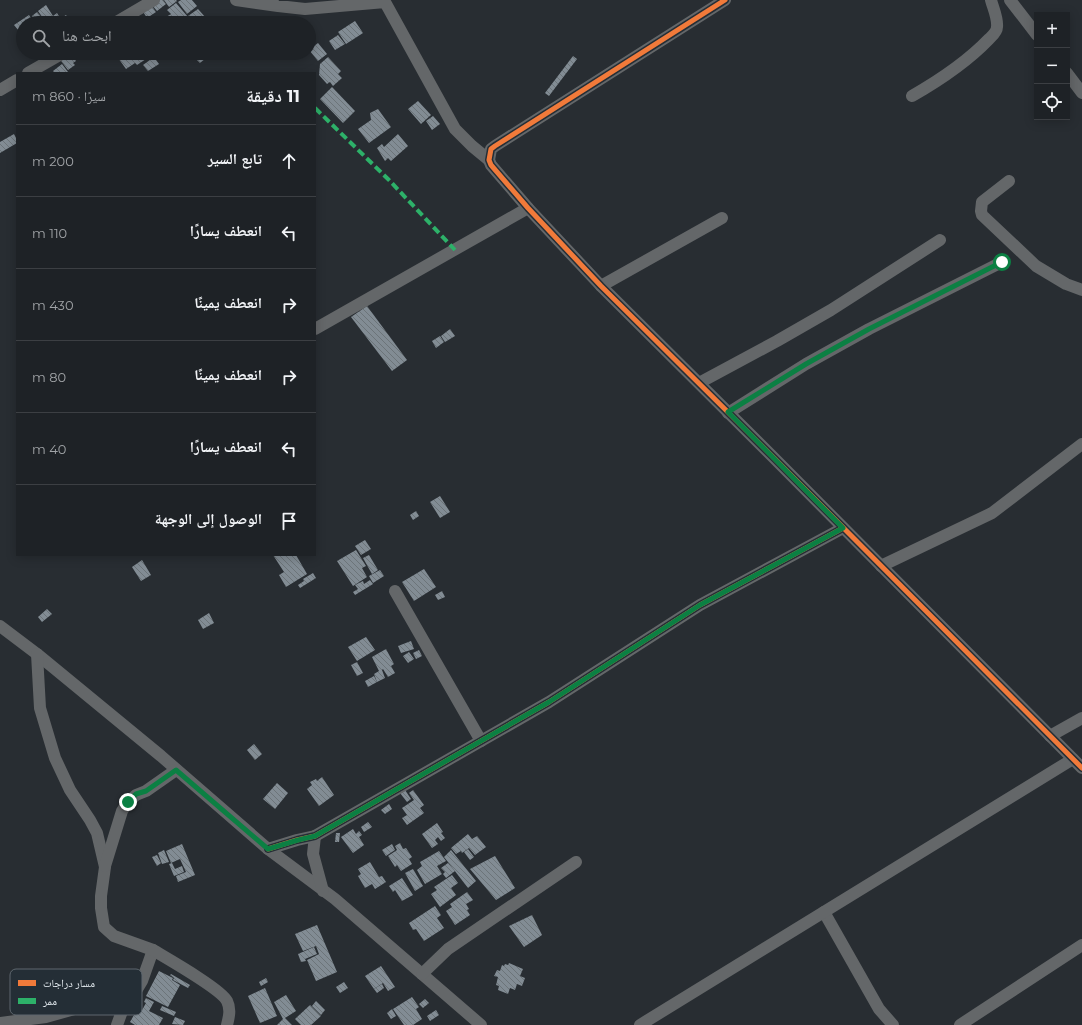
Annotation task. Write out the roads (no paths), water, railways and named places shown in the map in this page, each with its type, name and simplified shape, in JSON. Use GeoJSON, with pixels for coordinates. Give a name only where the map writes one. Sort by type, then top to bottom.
{"type":"FeatureCollection","features":[{"type":"Feature","properties":{"kind":"street"},"geometry":{"type":"LineString","coordinates":[[127,16],[154,0]]}},
{"type":"Feature","properties":{"kind":"street"},"geometry":{"type":"LineString","coordinates":[[236,0],[305,9],[384,1],[454,129],[489,160],[491,165],[528,208],[601,286],[988,672],[1082,768]]}},
{"type":"Feature","properties":{"kind":"street"},"geometry":{"type":"LineString","coordinates":[[489,160],[491,149],[495,146],[725,0]]}},
{"type":"Feature","properties":{"kind":"street"},"geometry":{"type":"LineString","coordinates":[[912,96],[962,64],[995,32],[998,28],[991,0]]}},
{"type":"Feature","properties":{"kind":"street"},"geometry":{"type":"LineString","coordinates":[[1010,0],[1034,30]]}},
{"type":"Feature","properties":{"kind":"street"},"geometry":{"type":"LineString","coordinates":[[30,72],[51,60]]}},
{"type":"Feature","properties":{"kind":"street"},"geometry":{"type":"LineString","coordinates":[[1070,77],[1082,92]]}},
{"type":"Feature","properties":{"kind":"street"},"geometry":{"type":"LineString","coordinates":[[0,90],[16,81]]}},
{"type":"Feature","properties":{"kind":"street"},"geometry":{"type":"LineString","coordinates":[[1009,181],[982,202],[980,210],[982,215],[1036,266],[1066,284],[1082,290]]}},
{"type":"Feature","properties":{"kind":"street"},"geometry":{"type":"LineString","coordinates":[[316,328],[528,208]]}},
{"type":"Feature","properties":{"kind":"street"},"geometry":{"type":"LineString","coordinates":[[601,286],[722,218]]}},
{"type":"Feature","properties":{"kind":"street"},"geometry":{"type":"LineString","coordinates":[[699,383],[824,314],[940,240]]}},
{"type":"Feature","properties":{"kind":"street"},"geometry":{"type":"LineString","coordinates":[[728,412],[806,364],[869,329],[1002,262]]}},
{"type":"Feature","properties":{"kind":"street"},"geometry":{"type":"LineString","coordinates":[[881,566],[992,513],[1082,444]]}},
{"type":"Feature","properties":{"kind":"street"},"geometry":{"type":"LineString","coordinates":[[268,849],[315,836],[549,702],[700,605],[843,528]]}},
{"type":"Feature","properties":{"kind":"street"},"geometry":{"type":"LineString","coordinates":[[395,591],[481,741]]}},
{"type":"Feature","properties":{"kind":"street"},"geometry":{"type":"LineString","coordinates":[[0,626],[37,654],[161,756],[268,849],[335,899],[481,1025]]}},
{"type":"Feature","properties":{"kind":"street"},"geometry":{"type":"LineString","coordinates":[[37,654],[40,708],[55,758],[70,790],[90,820],[96,833],[105,867]]}},
{"type":"Feature","properties":{"kind":"street"},"geometry":{"type":"LineString","coordinates":[[1050,736],[1082,718]]}},
{"type":"Feature","properties":{"kind":"street"},"geometry":{"type":"LineString","coordinates":[[640,1025],[1073,759]]}},
{"type":"Feature","properties":{"kind":"street"},"geometry":{"type":"LineString","coordinates":[[176,770],[146,791],[136,794],[122,811],[105,867],[101,902],[104,927],[114,936],[153,950],[220,992],[228,1003],[230,1013],[227,1025]]}},
{"type":"Feature","properties":{"kind":"street"},"geometry":{"type":"LineString","coordinates":[[315,836],[313,854],[323,891]]}},
{"type":"Feature","properties":{"kind":"street"},"geometry":{"type":"LineString","coordinates":[[422,974],[448,949],[576,862]]}},
{"type":"Feature","properties":{"kind":"street"},"geometry":{"type":"LineString","coordinates":[[824,912],[879,1009],[894,1025]]}},
{"type":"Feature","properties":{"kind":"street"},"geometry":{"type":"LineString","coordinates":[[960,1025],[1082,945]]}},
{"type":"Feature","properties":{"kind":"street"},"geometry":{"type":"LineString","coordinates":[[142,981],[153,950]]}},
{"type":"Feature","properties":{"kind":"street"},"geometry":{"type":"LineString","coordinates":[[0,1023],[53,1015]]}},
{"type":"Feature","properties":{"kind":"street"},"geometry":{"type":"LineString","coordinates":[[117,1025],[121,1015]]}}]}
